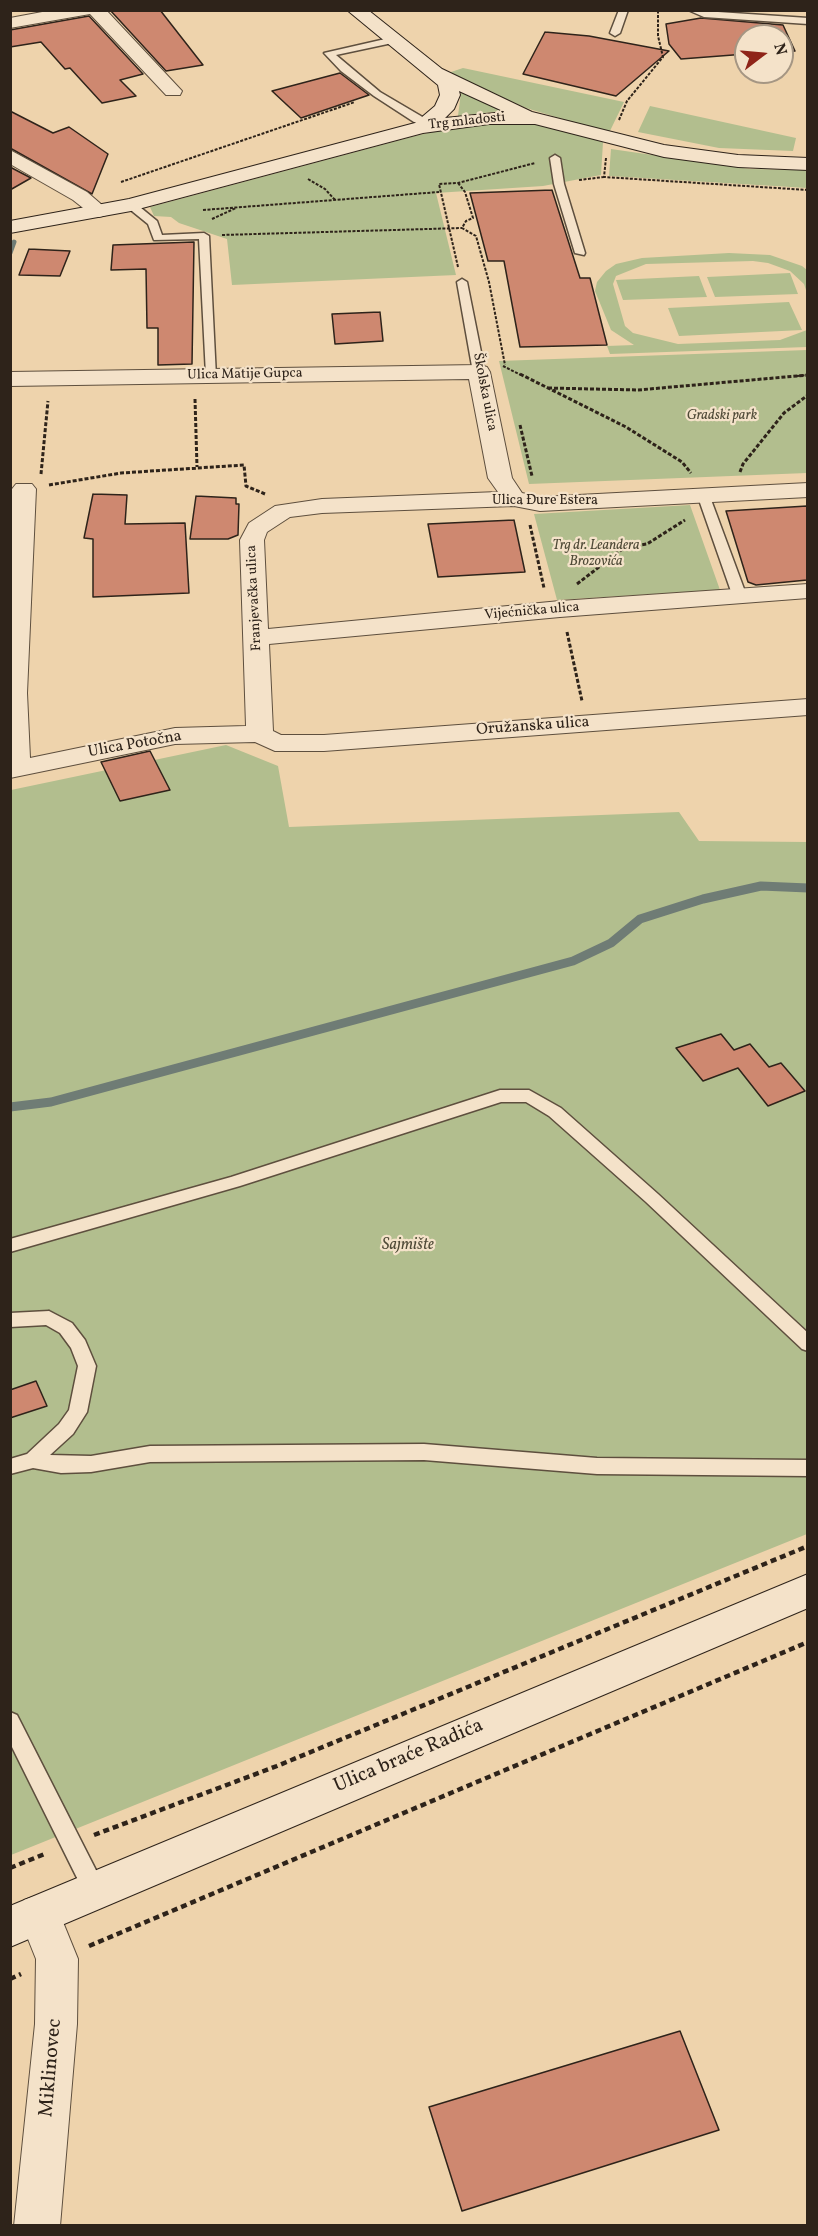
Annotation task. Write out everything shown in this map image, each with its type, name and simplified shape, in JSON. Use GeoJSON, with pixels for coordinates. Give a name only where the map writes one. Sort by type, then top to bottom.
{"type":"FeatureCollection","features":[{"type":"Feature","properties":{"kind":"main road"},"geometry":{"type":"LineString","coordinates":[[356,10],[447,83],[450,95],[444,110],[425,125]]}},
{"type":"Feature","properties":{"kind":"main road"},"geometry":{"type":"LineString","coordinates":[[438,74],[536,118]]}},
{"type":"Feature","properties":{"kind":"main road","name":"Trg mladosti"},"geometry":{"type":"LineString","coordinates":[[10,227],[131,205],[425,125],[489,118],[536,118],[633,145],[664,151],[738,161],[807,164]]}},
{"type":"Feature","properties":{"kind":"main road","name":"Ulica braće Radića"},"geometry":{"type":"LineString","coordinates":[[25,1920],[807,1590]]}},
{"type":"Feature","properties":{"kind":"street"},"geometry":{"type":"LineString","coordinates":[[10,23],[87,10]]}},
{"type":"Feature","properties":{"kind":"street"},"geometry":{"type":"LineString","coordinates":[[96,10],[173,91]]}},
{"type":"Feature","properties":{"kind":"street"},"geometry":{"type":"LineString","coordinates":[[10,156],[45,180],[72,209],[91,212]]}},
{"type":"Feature","properties":{"kind":"street"},"geometry":{"type":"LineString","coordinates":[[42,222],[53,208],[45,180]]}},
{"type":"Feature","properties":{"kind":"street","name":"Ulica Matije Gupca"},"geometry":{"type":"LineString","coordinates":[[10,379],[479,372]]}},
{"type":"Feature","properties":{"kind":"street","name":"Školska ulica"},"geometry":{"type":"LineString","coordinates":[[479,372],[500,478],[514,499]]}},
{"type":"Feature","properties":{"kind":"street"},"geometry":{"type":"LineString","coordinates":[[14,769],[14,693],[35,484]]}},
{"type":"Feature","properties":{"kind":"street","name":"Ulica Đure Estera"},"geometry":{"type":"LineString","coordinates":[[283,511],[322,506],[514,499],[540,504],[807,490]]}},
{"type":"Feature","properties":{"kind":"street","name":"Franjevačka ulica"},"geometry":{"type":"LineString","coordinates":[[260,734],[252,540],[257,528],[283,511]]}},
{"type":"Feature","properties":{"kind":"street","name":"Vijećnička ulica"},"geometry":{"type":"LineString","coordinates":[[257,638],[559,605],[740,597],[807,591]]}},
{"type":"Feature","properties":{"kind":"street","name":"Oružanska ulica"},"geometry":{"type":"LineString","coordinates":[[260,734],[275,743],[324,743],[807,707]]}},
{"type":"Feature","properties":{"kind":"street","name":"Ulica Potočna"},"geometry":{"type":"LineString","coordinates":[[14,769],[175,736],[260,734]]}},
{"type":"Feature","properties":{"kind":"street","name":"Miklinovec"},"geometry":{"type":"LineString","coordinates":[[25,1920],[57,1959],[56,2024],[37,2226]]}},
{"type":"Feature","properties":{"kind":"lane"},"geometry":{"type":"LineString","coordinates":[[615,33],[624,10]]}},
{"type":"Feature","properties":{"kind":"lane"},"geometry":{"type":"LineString","coordinates":[[692,10],[704,14],[807,21]]}},
{"type":"Feature","properties":{"kind":"lane"},"geometry":{"type":"LineString","coordinates":[[394,40],[329,53],[344,69],[377,94],[425,125]]}},
{"type":"Feature","properties":{"kind":"lane"},"geometry":{"type":"LineString","coordinates":[[555,158],[559,184],[580,254]]}},
{"type":"Feature","properties":{"kind":"lane"},"geometry":{"type":"LineString","coordinates":[[131,205],[153,223],[158,238],[204,236],[209,303],[203,376]]}},
{"type":"Feature","properties":{"kind":"lane","name":"Školska ulica"},"geometry":{"type":"LineString","coordinates":[[462,282],[479,372]]}},
{"type":"Feature","properties":{"kind":"lane"},"geometry":{"type":"LineString","coordinates":[[702,495],[740,597]]}},
{"type":"Feature","properties":{"kind":"lane"},"geometry":{"type":"LineString","coordinates":[[10,1246],[234,1182],[500,1096],[529,1096],[555,1112],[652,1198],[807,1344]]}},
{"type":"Feature","properties":{"kind":"lane"},"geometry":{"type":"LineString","coordinates":[[10,1320],[49,1318],[66,1328],[79,1345],[87,1366],[78,1412],[66,1429],[33,1460],[10,1467]]}},
{"type":"Feature","properties":{"kind":"lane"},"geometry":{"type":"LineString","coordinates":[[33,1460],[61,1465],[92,1464],[150,1454],[424,1452],[597,1466],[807,1468]]}},
{"type":"Feature","properties":{"kind":"lane"},"geometry":{"type":"LineString","coordinates":[[10,1721],[95,1891]]}},
{"type":"Feature","properties":{"kind":"path"},"geometry":{"type":"LineString","coordinates":[[617,126],[627,101],[663,57],[658,36],[658,10]]}},
{"type":"Feature","properties":{"kind":"path"},"geometry":{"type":"LineString","coordinates":[[112,185],[377,94]]}},
{"type":"Feature","properties":{"kind":"path"},"geometry":{"type":"LineString","coordinates":[[604,177],[606,154]]}},
{"type":"Feature","properties":{"kind":"path"},"geometry":{"type":"LineString","coordinates":[[462,282],[439,192],[439,184],[458,183],[555,158]]}},
{"type":"Feature","properties":{"kind":"path"},"geometry":{"type":"LineString","coordinates":[[302,176],[325,189],[336,200]]}},
{"type":"Feature","properties":{"kind":"path"},"geometry":{"type":"LineString","coordinates":[[559,184],[604,177],[807,190]]}},
{"type":"Feature","properties":{"kind":"path"},"geometry":{"type":"LineString","coordinates":[[458,183],[465,192],[472,218],[466,221],[462,228]]}},
{"type":"Feature","properties":{"kind":"path"},"geometry":{"type":"LineString","coordinates":[[153,223],[183,211],[439,192]]}},
{"type":"Feature","properties":{"kind":"path"},"geometry":{"type":"LineString","coordinates":[[204,236],[462,228],[476,236],[489,282],[508,378]]}},
{"type":"Feature","properties":{"kind":"path"},"geometry":{"type":"LineString","coordinates":[[506,367],[626,427],[682,462],[702,495],[697,511],[647,544],[625,547],[559,605]]}},
{"type":"Feature","properties":{"kind":"path"},"geometry":{"type":"LineString","coordinates":[[544,388],[638,390],[807,375]]}},
{"type":"Feature","properties":{"kind":"path"},"geometry":{"type":"LineString","coordinates":[[197,467],[203,376]]}},
{"type":"Feature","properties":{"kind":"path"},"geometry":{"type":"LineString","coordinates":[[740,473],[743,464],[784,413],[807,394]]}},
{"type":"Feature","properties":{"kind":"path"},"geometry":{"type":"LineString","coordinates":[[48,399],[35,484],[121,473],[244,465],[246,486],[259,490],[283,511]]}},
{"type":"Feature","properties":{"kind":"path"},"geometry":{"type":"LineString","coordinates":[[519,422],[532,477]]}},
{"type":"Feature","properties":{"kind":"path"},"geometry":{"type":"LineString","coordinates":[[530,523],[547,602],[559,605]]}},
{"type":"Feature","properties":{"kind":"path"},"geometry":{"type":"LineString","coordinates":[[559,605],[583,703]]}},
{"type":"Feature","properties":{"kind":"path"},"geometry":{"type":"LineString","coordinates":[[10,1868],[277,1766],[807,1546]]}},
{"type":"Feature","properties":{"kind":"path"},"geometry":{"type":"LineString","coordinates":[[10,1979],[807,1642]]}},
{"type":"Feature","properties":{"kind":"green space"},"geometry":{"type":"Polygon","coordinates":[[[463,68],[624,102],[609,133],[526,108],[448,73],[463,68]]]}},
{"type":"Feature","properties":{"kind":"green space"},"geometry":{"type":"Polygon","coordinates":[[[461,92],[500,108],[501,111],[458,116],[461,92]]]}},
{"type":"Feature","properties":{"kind":"green space"},"geometry":{"type":"Polygon","coordinates":[[[650,106],[796,138],[793,151],[719,148],[638,132],[650,106]]]}},
{"type":"Feature","properties":{"kind":"green space"},"geometry":{"type":"Polygon","coordinates":[[[514,121],[550,125],[603,142],[601,175],[543,186],[436,193],[456,275],[232,285],[227,239],[179,223],[171,217],[154,216],[150,207],[415,136],[450,128],[514,121]]]}},
{"type":"Feature","properties":{"kind":"green space"},"geometry":{"type":"Polygon","coordinates":[[[611,149],[750,169],[807,170],[807,188],[609,176],[611,149]]]}},
{"type":"Feature","properties":{"kind":"green space"},"geometry":{"type":"Polygon","coordinates":[[[729,253],[770,255],[802,266],[807,270],[807,293],[804,284],[790,271],[768,263],[753,261],[646,264],[616,276],[613,284],[625,326],[633,333],[678,344],[780,340],[807,330],[807,347],[610,354],[607,346],[634,345],[611,330],[595,291],[597,282],[606,271],[616,264],[642,258],[729,253]]]}},
{"type":"Feature","properties":{"kind":"green space"},"geometry":{"type":"Polygon","coordinates":[[[790,273],[798,294],[715,297],[707,277],[790,273]]]}},
{"type":"Feature","properties":{"kind":"green space"},"geometry":{"type":"Polygon","coordinates":[[[699,276],[707,297],[623,300],[616,280],[699,276]]]}},
{"type":"Feature","properties":{"kind":"green space"},"geometry":{"type":"Polygon","coordinates":[[[789,302],[802,330],[679,336],[668,308],[789,302]]]}},
{"type":"Feature","properties":{"kind":"green space","name":"Gradski park"},"geometry":{"type":"Polygon","coordinates":[[[807,350],[807,473],[529,484],[499,361],[807,350]]]}},
{"type":"Feature","properties":{"kind":"green space","name":"Trg dr. Leandera Brozovića"},"geometry":{"type":"Polygon","coordinates":[[[690,505],[720,590],[557,600],[534,514],[690,505]]]}},
{"type":"Feature","properties":{"kind":"green space","name":"Sajmište"},"geometry":{"type":"Polygon","coordinates":[[[226,745],[278,766],[289,827],[679,812],[699,841],[807,842],[807,1534],[11,1855],[11,790],[226,745]]]}},
{"type":"Feature","properties":{"kind":"building"},"geometry":{"type":"Polygon","coordinates":[[[110,10],[160,10],[203,65],[166,71],[110,10]]]}},
{"type":"Feature","properties":{"kind":"building"},"geometry":{"type":"Polygon","coordinates":[[[89,16],[143,74],[120,80],[136,96],[102,103],[70,68],[65,69],[41,42],[10,47],[10,30],[89,16]]]}},
{"type":"Feature","properties":{"kind":"building"},"geometry":{"type":"Polygon","coordinates":[[[701,18],[771,24],[734,24],[734,55],[681,59],[669,44],[666,24],[701,18]]]}},
{"type":"Feature","properties":{"kind":"building"},"geometry":{"type":"Polygon","coordinates":[[[545,32],[589,36],[669,51],[616,96],[523,74],[545,32]]]}},
{"type":"Feature","properties":{"kind":"building"},"geometry":{"type":"Polygon","coordinates":[[[340,73],[369,95],[301,118],[272,91],[340,73]]]}},
{"type":"Feature","properties":{"kind":"building"},"geometry":{"type":"Polygon","coordinates":[[[10,111],[53,133],[69,127],[108,154],[92,194],[10,148],[10,111]]]}},
{"type":"Feature","properties":{"kind":"building"},"geometry":{"type":"Polygon","coordinates":[[[10,167],[31,178],[10,190],[10,167]]]}},
{"type":"Feature","properties":{"kind":"building"},"geometry":{"type":"Polygon","coordinates":[[[552,190],[580,278],[590,278],[607,345],[520,347],[504,261],[488,261],[470,193],[552,190]]]}},
{"type":"Feature","properties":{"kind":"building"},"geometry":{"type":"Polygon","coordinates":[[[194,242],[192,364],[158,365],[158,328],[147,328],[146,269],[111,270],[113,245],[194,242]]]}},
{"type":"Feature","properties":{"kind":"building"},"geometry":{"type":"Polygon","coordinates":[[[29,249],[70,251],[60,276],[19,275],[29,249]]]}},
{"type":"Feature","properties":{"kind":"building"},"geometry":{"type":"Polygon","coordinates":[[[380,312],[383,341],[335,344],[332,314],[380,312]]]}},
{"type":"Feature","properties":{"kind":"building"},"geometry":{"type":"Polygon","coordinates":[[[93,494],[127,495],[125,524],[185,523],[189,593],[93,597],[93,539],[84,538],[93,494]]]}},
{"type":"Feature","properties":{"kind":"building"},"geometry":{"type":"Polygon","coordinates":[[[196,496],[236,498],[236,504],[239,504],[238,535],[228,539],[190,539],[196,496]]]}},
{"type":"Feature","properties":{"kind":"building"},"geometry":{"type":"Polygon","coordinates":[[[807,506],[807,580],[756,585],[748,582],[726,511],[807,506]]]}},
{"type":"Feature","properties":{"kind":"building"},"geometry":{"type":"Polygon","coordinates":[[[514,520],[525,572],[438,577],[428,524],[514,520]]]}},
{"type":"Feature","properties":{"kind":"building"},"geometry":{"type":"Polygon","coordinates":[[[150,751],[170,790],[120,801],[101,762],[150,751]]]}},
{"type":"Feature","properties":{"kind":"building"},"geometry":{"type":"Polygon","coordinates":[[[721,1034],[734,1050],[750,1044],[769,1067],[781,1063],[805,1091],[768,1106],[738,1068],[703,1081],[676,1048],[721,1034]]]}},
{"type":"Feature","properties":{"kind":"building"},"geometry":{"type":"Polygon","coordinates":[[[36,1381],[47,1406],[10,1418],[10,1390],[36,1381]]]}},
{"type":"Feature","properties":{"kind":"building"},"geometry":{"type":"Polygon","coordinates":[[[680,2031],[719,2130],[462,2211],[429,2107],[680,2031]]]}},
{"type":"Feature","properties":{"kind":"waterway"},"geometry":{"type":"LineString","coordinates":[[10,253],[14,242]]}},
{"type":"Feature","properties":{"kind":"waterway"},"geometry":{"type":"LineString","coordinates":[[10,1107],[51,1102],[573,961],[611,943],[640,919],[703,899],[761,886],[808,888]]}}]}
